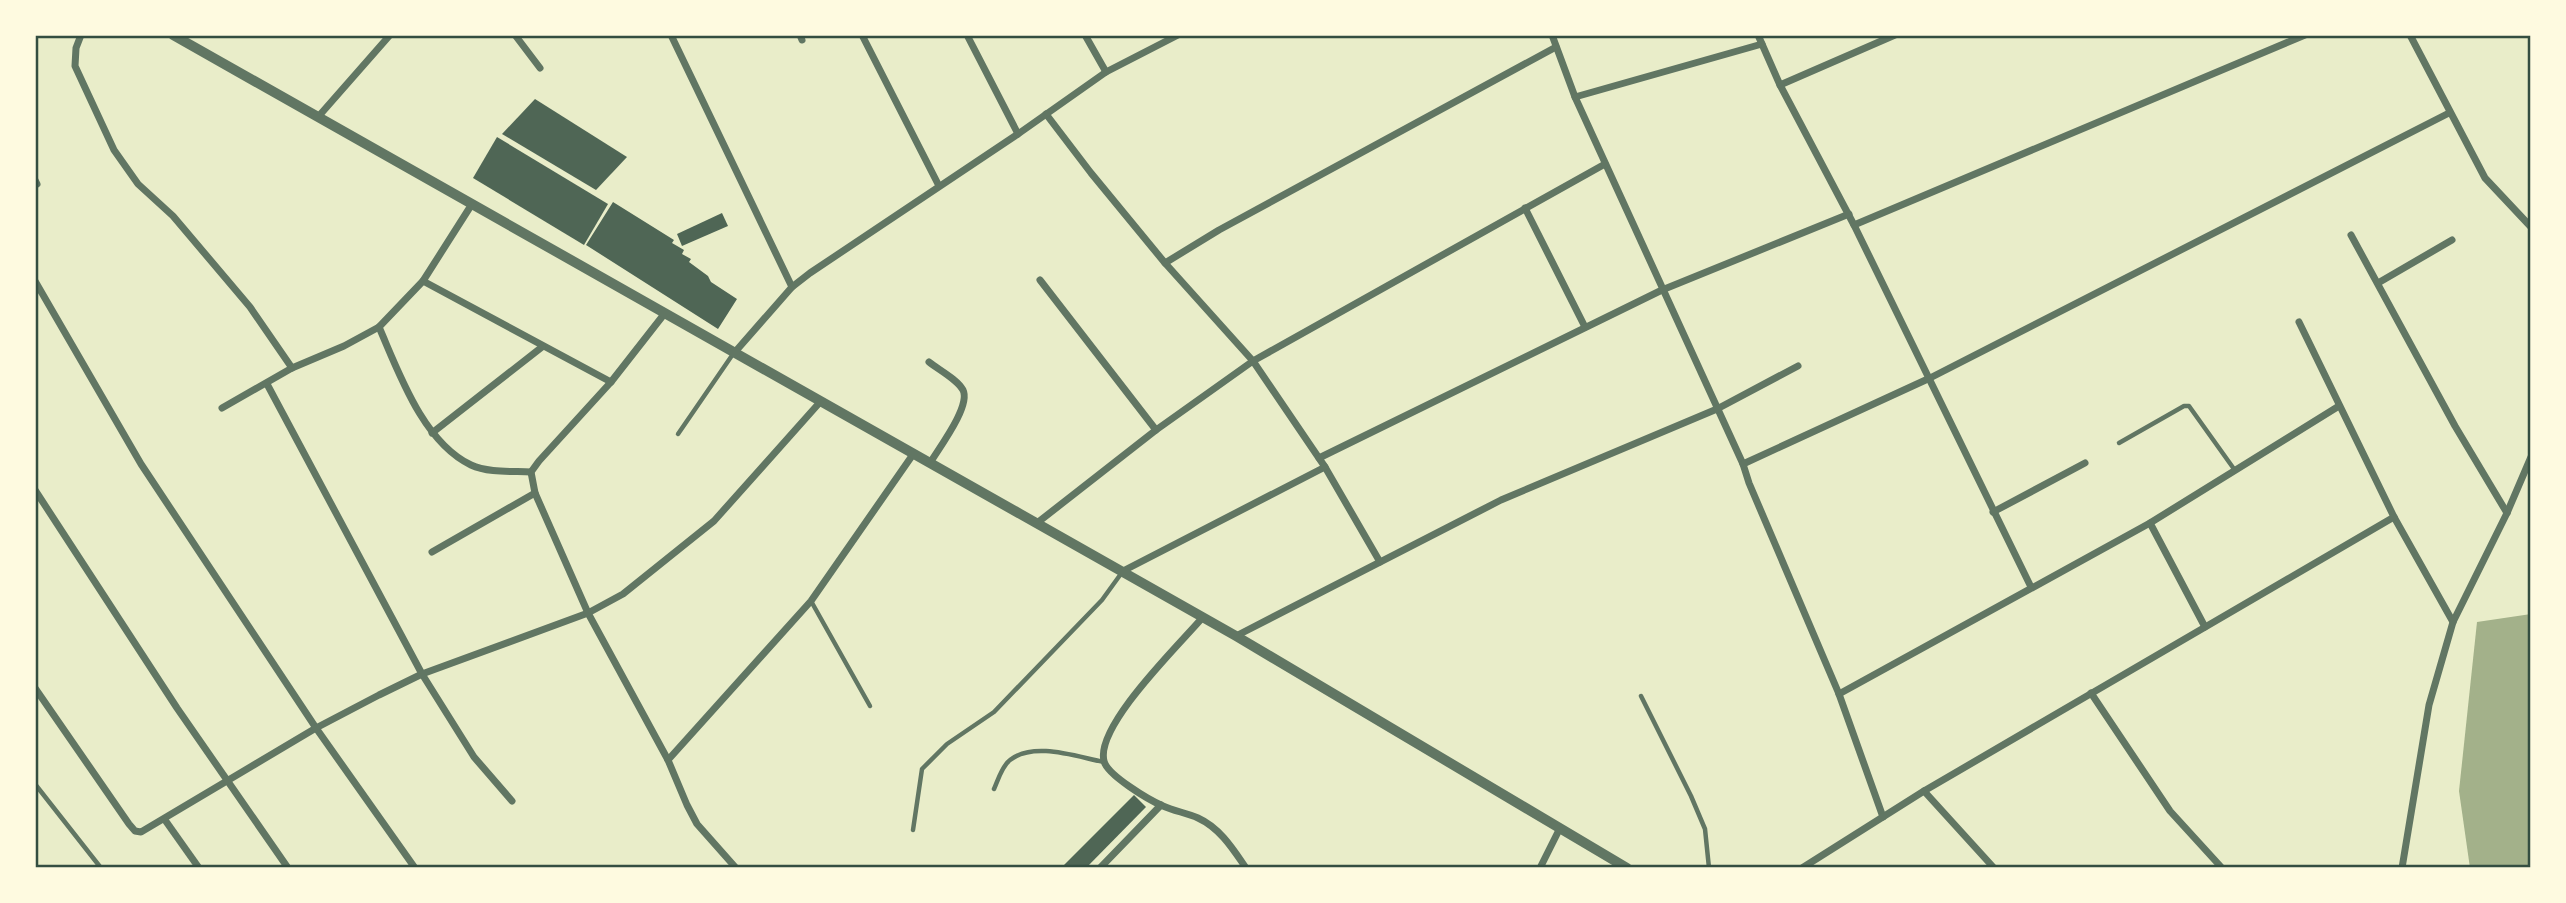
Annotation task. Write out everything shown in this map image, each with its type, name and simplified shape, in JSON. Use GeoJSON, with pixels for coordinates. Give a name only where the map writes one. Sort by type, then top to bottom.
{"type":"FeatureCollection","features":[{"type":"Feature","properties":{"kind":"street"},"geometry":{"type":"LineString","coordinates":[[81,35],[76,48],[75,66],[114,150],[138,184],[173,216],[243,298],[292,368]]}},
{"type":"Feature","properties":{"kind":"street"},"geometry":{"type":"LineString","coordinates":[[173,35],[1123,571],[1627,868]]}},
{"type":"Feature","properties":{"kind":"street"},"geometry":{"type":"LineString","coordinates":[[318,117],[390,35]]}},
{"type":"Feature","properties":{"kind":"street"},"geometry":{"type":"LineString","coordinates":[[515,35],[540,68]]}},
{"type":"Feature","properties":{"kind":"street"},"geometry":{"type":"LineString","coordinates":[[671,35],[792,287]]}},
{"type":"Feature","properties":{"kind":"street"},"geometry":{"type":"LineString","coordinates":[[862,35],[939,186]]}},
{"type":"Feature","properties":{"kind":"street"},"geometry":{"type":"LineString","coordinates":[[967,35],[1018,134]]}},
{"type":"Feature","properties":{"kind":"street"},"geometry":{"type":"LineString","coordinates":[[1085,35],[1106,72]]}},
{"type":"Feature","properties":{"kind":"street"},"geometry":{"type":"LineString","coordinates":[[735,352],[792,287],[1106,72],[1178,35]]}},
{"type":"Feature","properties":{"kind":"street"},"geometry":{"type":"LineString","coordinates":[[1552,35],[1575,97],[1743,464],[1839,694],[1884,817]]}},
{"type":"Feature","properties":{"kind":"street"},"geometry":{"type":"LineString","coordinates":[[1758,35],[1780,85],[1849,214],[2031,587]]}},
{"type":"Feature","properties":{"kind":"street"},"geometry":{"type":"LineString","coordinates":[[1780,85],[1895,35]]}},
{"type":"Feature","properties":{"kind":"street"},"geometry":{"type":"LineString","coordinates":[[1854,225],[2305,35]]}},
{"type":"Feature","properties":{"kind":"street"},"geometry":{"type":"LineString","coordinates":[[2410,35],[2485,178],[2531,227]]}},
{"type":"Feature","properties":{"kind":"street"},"geometry":{"type":"LineString","coordinates":[[1575,97],[1762,44]]}},
{"type":"Feature","properties":{"kind":"street"},"geometry":{"type":"LineString","coordinates":[[1165,263],[1219,230],[1556,47]]}},
{"type":"Feature","properties":{"kind":"street"},"geometry":{"type":"LineString","coordinates":[[1743,464],[1930,378],[2449,113]]}},
{"type":"Feature","properties":{"kind":"street"},"geometry":{"type":"LineString","coordinates":[[1046,114],[1165,263],[1253,361],[1325,467],[1380,562]]}},
{"type":"Feature","properties":{"kind":"street"},"geometry":{"type":"LineString","coordinates":[[1037,523],[1156,430],[1253,361],[1605,164]]}},
{"type":"Feature","properties":{"kind":"street"},"geometry":{"type":"LineString","coordinates":[[222,408],[292,368],[344,346],[379,327],[424,281],[472,204]]}},
{"type":"Feature","properties":{"kind":"street"},"geometry":{"type":"LineString","coordinates":[[1525,208],[1585,327]]}},
{"type":"Feature","properties":{"kind":"street"},"geometry":{"type":"LineString","coordinates":[[1319,458],[1662,290],[1849,214]]}},
{"type":"Feature","properties":{"kind":"street"},"geometry":{"type":"LineString","coordinates":[[2351,235],[2455,426],[2508,513]]}},
{"type":"Feature","properties":{"kind":"street"},"geometry":{"type":"LineString","coordinates":[[2378,283],[2452,240]]}},
{"type":"Feature","properties":{"kind":"street"},"geometry":{"type":"LineString","coordinates":[[1040,280],[1156,430]]}},
{"type":"Feature","properties":{"kind":"street"},"geometry":{"type":"LineString","coordinates":[[35,281],[141,464],[316,728],[415,868]]}},
{"type":"Feature","properties":{"kind":"street"},"geometry":{"type":"LineString","coordinates":[[424,281],[611,382]]}},
{"type":"Feature","properties":{"kind":"street"},"geometry":{"type":"LineString","coordinates":[[665,313],[611,382],[531,472],[535,493],[588,613],[668,760],[697,824],[736,868]]}},
{"type":"Feature","properties":{"kind":"street"},"geometry":{"type":"LineString","coordinates":[[2299,322],[2394,517],[2453,622]]}},
{"type":"Feature","properties":{"kind":"street"},"geometry":{"type":"LineString","coordinates":[[379,327],[406,389],[432,433],[472,466],[531,472]]}},
{"type":"Feature","properties":{"kind":"street"},"geometry":{"type":"LineString","coordinates":[[432,433],[542,347]]}},
{"type":"Feature","properties":{"kind":"street"},"geometry":{"type":"LineString","coordinates":[[929,362],[962,389],[965,399],[960,413],[930,463]]}},
{"type":"Feature","properties":{"kind":"street"},"geometry":{"type":"LineString","coordinates":[[1236,636],[1502,500],[1717,409],[1798,366]]}},
{"type":"Feature","properties":{"kind":"street"},"geometry":{"type":"LineString","coordinates":[[267,384],[422,674],[474,757],[512,801]]}},
{"type":"Feature","properties":{"kind":"street"},"geometry":{"type":"LineString","coordinates":[[35,688],[135,831],[141,832],[316,728],[422,674],[588,613],[623,594],[714,521],[821,401]]}},
{"type":"Feature","properties":{"kind":"street"},"geometry":{"type":"LineString","coordinates":[[1839,694],[2150,523],[2339,406]]}},
{"type":"Feature","properties":{"kind":"street"},"geometry":{"type":"LineString","coordinates":[[668,760],[811,601],[914,453]]}},
{"type":"Feature","properties":{"kind":"street"},"geometry":{"type":"LineString","coordinates":[[2402,868],[2429,705],[2453,622],[2508,513],[2531,457]]}},
{"type":"Feature","properties":{"kind":"street"},"geometry":{"type":"LineString","coordinates":[[1993,512],[2085,463]]}},
{"type":"Feature","properties":{"kind":"street"},"geometry":{"type":"LineString","coordinates":[[1123,571],[1325,467]]}},
{"type":"Feature","properties":{"kind":"street"},"geometry":{"type":"LineString","coordinates":[[35,490],[288,868]]}},
{"type":"Feature","properties":{"kind":"street"},"geometry":{"type":"LineString","coordinates":[[432,552],[535,493]]}},
{"type":"Feature","properties":{"kind":"street"},"geometry":{"type":"LineString","coordinates":[[1802,868],[1924,791],[2394,517]]}},
{"type":"Feature","properties":{"kind":"street"},"geometry":{"type":"LineString","coordinates":[[2150,523],[2205,627]]}},
{"type":"Feature","properties":{"kind":"street"},"geometry":{"type":"LineString","coordinates":[[1203,617],[1126,703],[1110,732],[1103,752],[1104,762],[1111,773],[1161,805],[1200,819],[1228,840],[1246,868]]}},
{"type":"Feature","properties":{"kind":"street"},"geometry":{"type":"LineString","coordinates":[[2091,693],[2170,811],[2222,868]]}},
{"type":"Feature","properties":{"kind":"street"},"geometry":{"type":"LineString","coordinates":[[1924,791],[1994,868]]}},
{"type":"Feature","properties":{"kind":"street"},"geometry":{"type":"LineString","coordinates":[[1100,868],[1161,805]]}},
{"type":"Feature","properties":{"kind":"street"},"geometry":{"type":"LineString","coordinates":[[164,820],[199,868]]}},
{"type":"Feature","properties":{"kind":"street"},"geometry":{"type":"LineString","coordinates":[[1540,868],[1560,828]]}},
{"type":"Feature","properties":{"kind":"lane"},"geometry":{"type":"LineString","coordinates":[[678,434],[735,352]]}},
{"type":"Feature","properties":{"kind":"lane"},"geometry":{"type":"LineString","coordinates":[[2119,443],[2184,406],[2189,406],[2234,469]]}},
{"type":"Feature","properties":{"kind":"lane"},"geometry":{"type":"LineString","coordinates":[[913,830],[922,769],[947,744],[994,712],[1102,600],[1123,571]]}},
{"type":"Feature","properties":{"kind":"lane"},"geometry":{"type":"LineString","coordinates":[[811,601],[870,706]]}},
{"type":"Feature","properties":{"kind":"lane"},"geometry":{"type":"LineString","coordinates":[[1641,696],[1705,829],[1709,868]]}},
{"type":"Feature","properties":{"kind":"lane"},"geometry":{"type":"LineString","coordinates":[[994,789],[1009,761],[1023,753],[1046,751],[1104,762]]}},
{"type":"Feature","properties":{"kind":"lane"},"geometry":{"type":"LineString","coordinates":[[35,784],[101,868]]}},
{"type":"Feature","properties":{"kind":"shaded area"},"geometry":{"type":"Polygon","coordinates":[[[2531,614],[2531,868],[2470,868],[2459,791],[2477,622],[2531,614]]]}},
{"type":"Feature","properties":{"kind":"building"},"geometry":{"type":"Polygon","coordinates":[[[535,99],[627,157],[596,190],[502,134],[535,99]]]}},
{"type":"Feature","properties":{"kind":"building"},"geometry":{"type":"Polygon","coordinates":[[[497,137],[608,204],[584,245],[473,178],[497,137]]]}},
{"type":"Feature","properties":{"kind":"building"},"geometry":{"type":"Polygon","coordinates":[[[613,202],[674,240],[672,243],[684,250],[682,254],[691,259],[689,262],[708,276],[711,282],[737,299],[718,329],[586,245],[613,202]]]}},
{"type":"Feature","properties":{"kind":"building"},"geometry":{"type":"Polygon","coordinates":[[[722,213],[728,226],[682,246],[677,234],[722,213]]]}},
{"type":"Feature","properties":{"kind":"building"},"geometry":{"type":"Polygon","coordinates":[[[1134,795],[1146,807],[1086,868],[1065,868],[1063,866],[1134,795]]]}}]}
